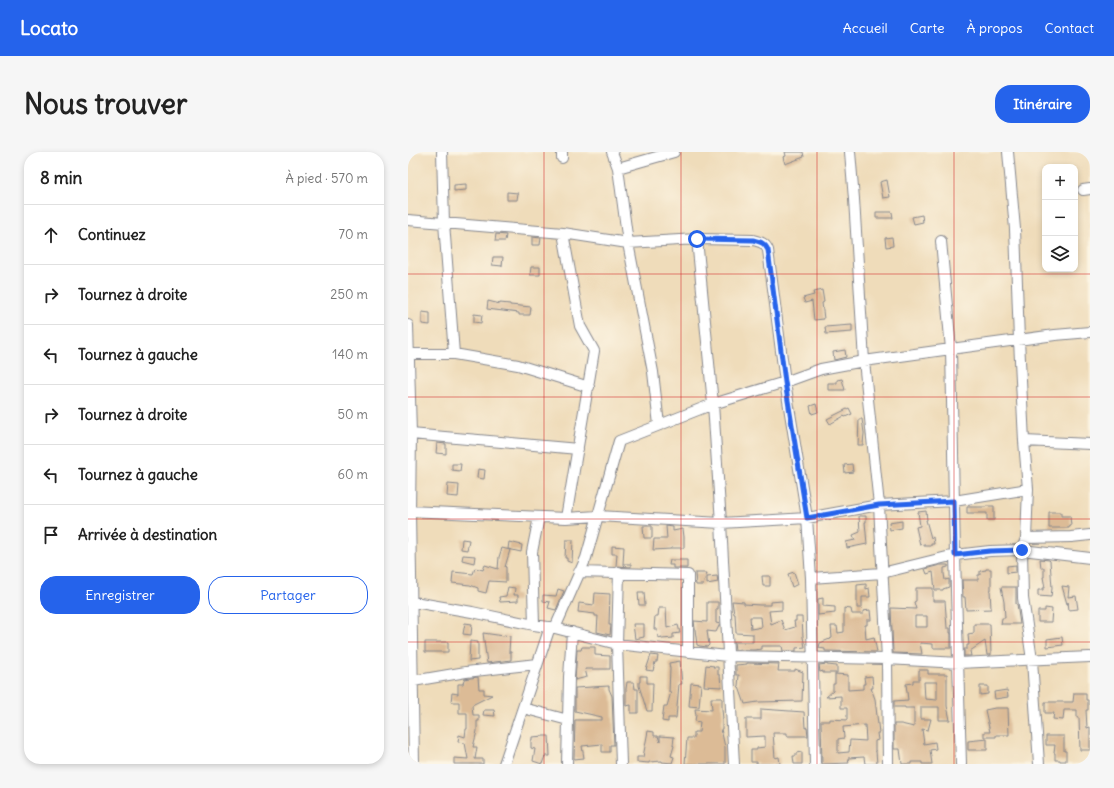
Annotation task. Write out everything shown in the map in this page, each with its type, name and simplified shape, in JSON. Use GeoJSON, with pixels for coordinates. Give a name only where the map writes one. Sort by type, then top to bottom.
{"type":"FeatureCollection","features":[{"type":"Feature","properties":{"kind":"street"},"geometry":{"type":"LineString","coordinates":[[442,152],[444,223],[454,354]]}},
{"type":"Feature","properties":{"kind":"street"},"geometry":{"type":"LineString","coordinates":[[612,152],[618,168],[628,243],[653,372],[659,425]]}},
{"type":"Feature","properties":{"kind":"street"},"geometry":{"type":"LineString","coordinates":[[618,168],[674,152]]}},
{"type":"Feature","properties":{"kind":"street"},"geometry":{"type":"LineString","coordinates":[[850,152],[855,207],[864,361],[879,505],[887,659],[888,764]]}},
{"type":"Feature","properties":{"kind":"street"},"geometry":{"type":"LineString","coordinates":[[1008,152],[1015,229],[1024,441],[1028,489],[1026,538],[1022,550],[1023,598],[1032,660],[1039,764]]}},
{"type":"Feature","properties":{"kind":"street"},"geometry":{"type":"LineString","coordinates":[[408,220],[563,234],[628,243],[697,239],[753,240],[765,244],[768,250],[785,382],[807,518],[811,578],[814,764]]}},
{"type":"Feature","properties":{"kind":"street"},"geometry":{"type":"LineString","coordinates":[[563,234],[580,326],[594,351],[566,518]]}},
{"type":"Feature","properties":{"kind":"street"},"geometry":{"type":"LineString","coordinates":[[697,239],[713,404],[734,764]]}},
{"type":"Feature","properties":{"kind":"street"},"geometry":{"type":"LineString","coordinates":[[941,241],[951,349],[955,555],[962,764]]}},
{"type":"Feature","properties":{"kind":"street"},"geometry":{"type":"LineString","coordinates":[[408,325],[410,434],[410,601],[414,764]]}},
{"type":"Feature","properties":{"kind":"street"},"geometry":{"type":"LineString","coordinates":[[504,764],[537,664],[552,628],[586,558],[619,441],[713,404],[785,382],[821,369],[864,361],[951,349],[1090,332]]}},
{"type":"Feature","properties":{"kind":"street"},"geometry":{"type":"LineString","coordinates":[[409,354],[454,354],[518,365],[589,387]]}},
{"type":"Feature","properties":{"kind":"street"},"geometry":{"type":"LineString","coordinates":[[410,434],[578,449]]}},
{"type":"Feature","properties":{"kind":"street"},"geometry":{"type":"LineString","coordinates":[[1024,441],[1090,444]]}},
{"type":"Feature","properties":{"kind":"street"},"geometry":{"type":"LineString","coordinates":[[409,511],[566,518],[598,516],[721,523],[807,518],[879,505],[954,501],[1028,489]]}},
{"type":"Feature","properties":{"kind":"street"},"geometry":{"type":"LineString","coordinates":[[534,625],[532,552],[539,517]]}},
{"type":"Feature","properties":{"kind":"street"},"geometry":{"type":"LineString","coordinates":[[1026,538],[1090,535]]}},
{"type":"Feature","properties":{"kind":"street"},"geometry":{"type":"LineString","coordinates":[[811,578],[882,573],[955,555],[990,551],[1022,550],[1090,558]]}},
{"type":"Feature","properties":{"kind":"street"},"geometry":{"type":"LineString","coordinates":[[579,572],[688,575],[688,652]]}},
{"type":"Feature","properties":{"kind":"street"},"geometry":{"type":"LineString","coordinates":[[619,572],[617,644],[621,764]]}},
{"type":"Feature","properties":{"kind":"street"},"geometry":{"type":"LineString","coordinates":[[410,601],[572,632],[617,644],[727,656],[887,659],[959,663],[1090,657]]}},
{"type":"Feature","properties":{"kind":"street"},"geometry":{"type":"LineString","coordinates":[[567,764],[569,677],[572,632]]}},
{"type":"Feature","properties":{"kind":"street"},"geometry":{"type":"LineString","coordinates":[[413,681],[466,672],[537,664]]}},
{"type":"Feature","properties":{"kind":"street"},"geometry":{"type":"LineString","coordinates":[[523,708],[568,720]]}},
{"type":"Feature","properties":{"kind":"building"},"geometry":{"type":"Polygon","coordinates":[[[785,152],[803,152],[804,157],[785,164],[783,157],[786,156],[785,152]]]}},
{"type":"Feature","properties":{"kind":"building"},"geometry":{"type":"Polygon","coordinates":[[[887,180],[890,197],[883,198],[880,182],[887,180]]]}},
{"type":"Feature","properties":{"kind":"building"},"geometry":{"type":"Polygon","coordinates":[[[466,184],[466,190],[454,191],[454,185],[466,184]]]}},
{"type":"Feature","properties":{"kind":"building"},"geometry":{"type":"Polygon","coordinates":[[[507,192],[518,193],[517,200],[507,200],[507,192]]]}},
{"type":"Feature","properties":{"kind":"building"},"geometry":{"type":"Polygon","coordinates":[[[876,212],[892,212],[893,218],[876,218],[876,212]]]}},
{"type":"Feature","properties":{"kind":"building"},"geometry":{"type":"Polygon","coordinates":[[[922,215],[923,222],[914,224],[912,217],[922,215]]]}},
{"type":"Feature","properties":{"kind":"building"},"geometry":{"type":"Polygon","coordinates":[[[496,234],[506,235],[505,241],[495,241],[496,234]]]}},
{"type":"Feature","properties":{"kind":"building"},"geometry":{"type":"Polygon","coordinates":[[[532,237],[541,238],[540,245],[532,245],[532,237]]]}},
{"type":"Feature","properties":{"kind":"building"},"geometry":{"type":"Polygon","coordinates":[[[892,237],[893,246],[886,247],[885,238],[892,237]]]}},
{"type":"Feature","properties":{"kind":"building"},"geometry":{"type":"Polygon","coordinates":[[[493,257],[503,257],[502,266],[492,265],[493,257]]]}},
{"type":"Feature","properties":{"kind":"building"},"geometry":{"type":"Polygon","coordinates":[[[531,267],[540,267],[540,275],[530,275],[531,267]]]}},
{"type":"Feature","properties":{"kind":"building"},"geometry":{"type":"Polygon","coordinates":[[[822,290],[824,319],[814,320],[812,301],[805,303],[803,298],[814,295],[813,292],[822,290]]]}},
{"type":"Feature","properties":{"kind":"building"},"geometry":{"type":"Polygon","coordinates":[[[488,301],[500,304],[531,307],[530,315],[519,315],[519,313],[487,309],[488,301]]]}},
{"type":"Feature","properties":{"kind":"building"},"geometry":{"type":"Polygon","coordinates":[[[422,312],[430,313],[430,325],[422,324],[422,312]]]}},
{"type":"Feature","properties":{"kind":"building"},"geometry":{"type":"Polygon","coordinates":[[[474,314],[482,315],[481,323],[474,322],[474,314]]]}},
{"type":"Feature","properties":{"kind":"building"},"geometry":{"type":"Polygon","coordinates":[[[852,325],[852,332],[826,334],[825,327],[852,325]]]}},
{"type":"Feature","properties":{"kind":"building"},"geometry":{"type":"Polygon","coordinates":[[[845,350],[846,357],[834,360],[833,352],[845,350]]]}},
{"type":"Feature","properties":{"kind":"building"},"geometry":{"type":"Polygon","coordinates":[[[842,379],[845,390],[828,390],[828,383],[837,383],[837,380],[842,379]]]}},
{"type":"Feature","properties":{"kind":"building"},"geometry":{"type":"Polygon","coordinates":[[[816,404],[818,412],[812,414],[810,406],[816,404]]]}},
{"type":"Feature","properties":{"kind":"building"},"geometry":{"type":"Polygon","coordinates":[[[849,408],[852,414],[845,417],[844,416],[830,424],[827,419],[849,408]]]}},
{"type":"Feature","properties":{"kind":"building"},"geometry":{"type":"Polygon","coordinates":[[[859,419],[862,419],[864,433],[863,445],[858,445],[859,419]]]}},
{"type":"Feature","properties":{"kind":"building"},"geometry":{"type":"Polygon","coordinates":[[[437,443],[446,444],[446,454],[436,453],[437,443]]]}},
{"type":"Feature","properties":{"kind":"building"},"geometry":{"type":"Polygon","coordinates":[[[452,464],[461,464],[460,471],[452,470],[452,464]]]}},
{"type":"Feature","properties":{"kind":"building"},"geometry":{"type":"Polygon","coordinates":[[[852,464],[853,472],[845,473],[844,465],[852,464]]]}},
{"type":"Feature","properties":{"kind":"building"},"geometry":{"type":"Polygon","coordinates":[[[478,469],[485,470],[484,479],[477,478],[478,469]]]}},
{"type":"Feature","properties":{"kind":"building"},"geometry":{"type":"Polygon","coordinates":[[[448,484],[459,485],[458,497],[447,496],[448,484]]]}},
{"type":"Feature","properties":{"kind":"building"},"geometry":{"type":"Polygon","coordinates":[[[994,506],[994,520],[987,520],[987,513],[967,513],[967,507],[994,506]]]}},
{"type":"Feature","properties":{"kind":"building"},"geometry":{"type":"Polygon","coordinates":[[[926,511],[926,520],[931,538],[933,537],[934,544],[931,544],[931,546],[924,546],[924,544],[920,545],[916,527],[920,526],[918,512],[926,511]]]}},
{"type":"Feature","properties":{"kind":"building"},"geometry":{"type":"Polygon","coordinates":[[[1049,512],[1061,512],[1061,516],[1070,516],[1071,526],[1069,528],[1049,528],[1049,512]]]}},
{"type":"Feature","properties":{"kind":"building"},"geometry":{"type":"Polygon","coordinates":[[[859,516],[866,516],[865,522],[867,544],[847,548],[846,542],[855,540],[853,535],[860,532],[859,516]]]}},
{"type":"Feature","properties":{"kind":"building"},"geometry":{"type":"Polygon","coordinates":[[[902,521],[902,528],[890,530],[889,523],[902,521]]]}},
{"type":"Feature","properties":{"kind":"building"},"geometry":{"type":"Polygon","coordinates":[[[643,526],[652,526],[652,538],[644,538],[643,526]]]}},
{"type":"Feature","properties":{"kind":"building"},"geometry":{"type":"Polygon","coordinates":[[[666,526],[673,527],[673,531],[683,529],[684,548],[653,550],[654,539],[667,539],[666,526]]]}},
{"type":"Feature","properties":{"kind":"building"},"geometry":{"type":"Polygon","coordinates":[[[462,539],[469,540],[467,550],[461,549],[462,539]]]}},
{"type":"Feature","properties":{"kind":"building"},"geometry":{"type":"Polygon","coordinates":[[[566,540],[573,540],[572,563],[567,561],[567,558],[565,558],[566,540]]]}},
{"type":"Feature","properties":{"kind":"building"},"geometry":{"type":"Polygon","coordinates":[[[509,542],[522,545],[521,552],[508,549],[509,542]]]}},
{"type":"Feature","properties":{"kind":"building"},"geometry":{"type":"Polygon","coordinates":[[[612,546],[624,547],[623,564],[631,564],[631,567],[616,566],[617,554],[612,554],[612,546]]]}},
{"type":"Feature","properties":{"kind":"building"},"geometry":{"type":"Polygon","coordinates":[[[502,548],[510,550],[505,567],[506,582],[489,581],[486,593],[478,591],[478,588],[470,585],[452,583],[453,572],[473,574],[475,568],[483,570],[485,565],[498,569],[499,557],[502,548]]]}},
{"type":"Feature","properties":{"kind":"building"},"geometry":{"type":"Polygon","coordinates":[[[463,555],[475,556],[474,563],[462,560],[463,555]]]}},
{"type":"Feature","properties":{"kind":"building"},"geometry":{"type":"Polygon","coordinates":[[[1040,559],[1050,561],[1052,588],[1051,597],[1038,596],[1038,590],[1043,590],[1043,588],[1045,588],[1043,577],[1044,568],[1041,568],[1040,559]]]}},
{"type":"Feature","properties":{"kind":"building"},"geometry":{"type":"Polygon","coordinates":[[[670,560],[687,560],[687,568],[673,568],[673,565],[669,565],[670,560]]]}},
{"type":"Feature","properties":{"kind":"building"},"geometry":{"type":"Polygon","coordinates":[[[940,565],[948,565],[948,567],[944,568],[944,574],[945,580],[949,579],[949,587],[943,590],[935,590],[933,572],[927,574],[925,569],[940,565]]]}},
{"type":"Feature","properties":{"kind":"building"},"geometry":{"type":"Polygon","coordinates":[[[1016,565],[1016,572],[1007,573],[1007,566],[1016,565]]]}},
{"type":"Feature","properties":{"kind":"building"},"geometry":{"type":"Polygon","coordinates":[[[991,569],[991,609],[966,610],[965,597],[963,597],[962,580],[978,580],[980,571],[991,569]]]}},
{"type":"Feature","properties":{"kind":"building"},"geometry":{"type":"Polygon","coordinates":[[[794,572],[798,584],[792,587],[788,574],[794,572]]]}},
{"type":"Feature","properties":{"kind":"building"},"geometry":{"type":"Polygon","coordinates":[[[695,573],[707,573],[703,585],[696,585],[695,573]]]}},
{"type":"Feature","properties":{"kind":"building"},"geometry":{"type":"Polygon","coordinates":[[[717,576],[718,582],[707,584],[707,577],[717,576]]]}},
{"type":"Feature","properties":{"kind":"building"},"geometry":{"type":"Polygon","coordinates":[[[762,576],[770,576],[770,586],[763,586],[762,576]]]}},
{"type":"Feature","properties":{"kind":"building"},"geometry":{"type":"Polygon","coordinates":[[[866,584],[866,589],[869,588],[870,597],[862,597],[862,608],[857,608],[857,585],[866,584]]]}},
{"type":"Feature","properties":{"kind":"building"},"geometry":{"type":"Polygon","coordinates":[[[1062,586],[1069,587],[1068,597],[1076,596],[1078,609],[1069,610],[1068,602],[1067,604],[1062,586]]]}},
{"type":"Feature","properties":{"kind":"building"},"geometry":{"type":"Polygon","coordinates":[[[508,587],[515,588],[514,595],[518,595],[518,601],[500,602],[499,597],[506,596],[508,587]]]}},
{"type":"Feature","properties":{"kind":"building"},"geometry":{"type":"Polygon","coordinates":[[[1001,587],[1016,587],[1016,604],[1020,624],[1001,624],[1002,618],[1005,618],[1001,587]]]}},
{"type":"Feature","properties":{"kind":"building"},"geometry":{"type":"Polygon","coordinates":[[[916,588],[933,588],[933,601],[945,601],[947,628],[950,628],[951,633],[951,648],[933,648],[933,644],[920,643],[922,654],[893,653],[891,608],[916,609],[914,602],[916,601],[916,588]],[[915,616],[915,627],[927,627],[927,616],[915,616]]]}},
{"type":"Feature","properties":{"kind":"building"},"geometry":{"type":"Polygon","coordinates":[[[558,589],[564,591],[556,610],[548,608],[550,602],[543,601],[543,595],[556,596],[558,589]]]}},
{"type":"Feature","properties":{"kind":"building"},"geometry":{"type":"Polygon","coordinates":[[[638,592],[644,592],[645,605],[639,605],[638,592]]]}},
{"type":"Feature","properties":{"kind":"building"},"geometry":{"type":"Polygon","coordinates":[[[595,593],[610,594],[610,635],[597,632],[598,616],[595,616],[595,614],[578,612],[579,603],[594,605],[595,593]]]}},
{"type":"Feature","properties":{"kind":"building"},"geometry":{"type":"Polygon","coordinates":[[[823,598],[823,606],[835,607],[835,613],[818,615],[818,599],[823,598]]]}},
{"type":"Feature","properties":{"kind":"building"},"geometry":{"type":"Polygon","coordinates":[[[732,601],[744,602],[744,604],[770,605],[770,602],[782,601],[782,610],[769,611],[771,624],[781,620],[785,630],[795,627],[794,621],[796,621],[796,617],[802,617],[805,647],[796,648],[796,651],[783,651],[782,646],[762,646],[762,649],[735,650],[734,642],[753,642],[753,634],[736,633],[732,601]],[[750,617],[751,629],[762,627],[761,617],[750,617]]]}},
{"type":"Feature","properties":{"kind":"building"},"geometry":{"type":"Polygon","coordinates":[[[707,602],[718,602],[718,609],[716,609],[716,623],[720,624],[716,632],[707,631],[709,645],[707,647],[697,645],[694,621],[707,622],[707,602]]]}},
{"type":"Feature","properties":{"kind":"building"},"geometry":{"type":"Polygon","coordinates":[[[659,608],[666,608],[667,628],[678,625],[680,633],[673,634],[673,638],[658,638],[657,629],[654,629],[655,616],[658,616],[659,608]]]}},
{"type":"Feature","properties":{"kind":"building"},"geometry":{"type":"Polygon","coordinates":[[[844,608],[851,609],[852,614],[863,614],[863,611],[870,610],[871,620],[867,620],[867,625],[865,625],[866,639],[874,637],[877,652],[825,651],[825,649],[819,648],[820,643],[832,638],[831,626],[837,626],[838,633],[844,632],[844,608]]]}},
{"type":"Feature","properties":{"kind":"building"},"geometry":{"type":"Polygon","coordinates":[[[1045,608],[1052,609],[1051,622],[1038,622],[1038,611],[1045,611],[1045,608]]]}},
{"type":"Feature","properties":{"kind":"building"},"geometry":{"type":"Polygon","coordinates":[[[465,623],[472,624],[471,635],[463,634],[465,623]]]}},
{"type":"Feature","properties":{"kind":"building"},"geometry":{"type":"Polygon","coordinates":[[[633,624],[644,624],[644,637],[635,639],[633,624]]]}},
{"type":"Feature","properties":{"kind":"building"},"geometry":{"type":"Polygon","coordinates":[[[974,624],[990,624],[991,655],[987,655],[985,641],[970,651],[971,656],[964,656],[964,649],[967,649],[967,645],[969,645],[968,634],[974,633],[974,624]]]}},
{"type":"Feature","properties":{"kind":"building"},"geometry":{"type":"Polygon","coordinates":[[[483,633],[510,636],[509,652],[511,652],[511,660],[487,663],[483,633]]]}},
{"type":"Feature","properties":{"kind":"building"},"geometry":{"type":"Polygon","coordinates":[[[1062,637],[1063,645],[1047,647],[1047,639],[1062,637]]]}},
{"type":"Feature","properties":{"kind":"building"},"geometry":{"type":"Polygon","coordinates":[[[470,641],[478,642],[478,660],[469,661],[470,641]]]}},
{"type":"Feature","properties":{"kind":"building"},"geometry":{"type":"Polygon","coordinates":[[[425,642],[448,642],[448,652],[425,652],[425,642]]]}},
{"type":"Feature","properties":{"kind":"building"},"geometry":{"type":"Polygon","coordinates":[[[582,647],[595,647],[595,655],[610,656],[610,669],[585,669],[587,677],[575,680],[577,650],[581,650],[582,647]]]}},
{"type":"Feature","properties":{"kind":"building"},"geometry":{"type":"Polygon","coordinates":[[[651,655],[658,656],[653,671],[646,670],[651,655]]]}},
{"type":"Feature","properties":{"kind":"building"},"geometry":{"type":"Polygon","coordinates":[[[680,661],[682,684],[679,684],[676,718],[668,718],[668,722],[662,721],[664,706],[667,706],[671,692],[669,692],[669,663],[680,661]]]}},
{"type":"Feature","properties":{"kind":"building"},"geometry":{"type":"Polygon","coordinates":[[[747,663],[779,664],[778,671],[795,671],[795,669],[803,672],[802,701],[758,702],[745,704],[738,686],[739,675],[736,675],[736,665],[747,663]]]}},
{"type":"Feature","properties":{"kind":"building"},"geometry":{"type":"Polygon","coordinates":[[[827,664],[837,666],[837,673],[820,672],[819,665],[827,664]]]}},
{"type":"Feature","properties":{"kind":"building"},"geometry":{"type":"Polygon","coordinates":[[[706,665],[718,667],[721,687],[704,686],[706,665]]]}},
{"type":"Feature","properties":{"kind":"building"},"geometry":{"type":"Polygon","coordinates":[[[919,670],[928,670],[928,674],[947,674],[947,706],[950,720],[939,720],[939,707],[921,707],[921,719],[931,719],[928,730],[922,729],[924,744],[935,742],[936,749],[930,750],[932,764],[911,762],[911,764],[902,764],[900,749],[894,749],[894,724],[914,727],[914,708],[894,707],[894,701],[908,700],[906,684],[913,683],[913,680],[919,680],[919,670]],[[924,682],[925,699],[937,700],[937,682],[924,682]]]}},
{"type":"Feature","properties":{"kind":"building"},"geometry":{"type":"Polygon","coordinates":[[[835,674],[848,675],[848,690],[863,689],[863,684],[865,684],[864,677],[872,676],[873,688],[871,688],[875,699],[879,733],[877,733],[878,740],[875,741],[877,764],[865,764],[864,757],[848,758],[849,763],[822,764],[821,721],[830,721],[830,719],[847,720],[847,708],[841,708],[841,696],[826,697],[833,691],[833,684],[835,684],[835,674]],[[865,725],[843,727],[844,738],[838,739],[838,753],[849,752],[850,740],[866,741],[865,725]]]}},
{"type":"Feature","properties":{"kind":"building"},"geometry":{"type":"Polygon","coordinates":[[[640,676],[647,676],[647,683],[653,683],[652,711],[647,711],[639,686],[640,676]]]}},
{"type":"Feature","properties":{"kind":"building"},"geometry":{"type":"Polygon","coordinates":[[[478,677],[479,689],[484,689],[484,694],[492,695],[472,705],[473,715],[479,715],[473,747],[477,747],[475,759],[483,759],[483,764],[454,764],[454,758],[468,759],[465,743],[458,742],[459,735],[465,737],[467,729],[467,713],[459,713],[459,702],[451,702],[452,693],[458,694],[458,684],[463,684],[464,679],[478,677]]]}},
{"type":"Feature","properties":{"kind":"building"},"geometry":{"type":"Polygon","coordinates":[[[627,682],[634,682],[635,689],[638,689],[638,713],[631,713],[631,705],[626,706],[627,682]]]}},
{"type":"Feature","properties":{"kind":"building"},"geometry":{"type":"Polygon","coordinates":[[[691,683],[701,684],[699,707],[689,706],[691,683]]]}},
{"type":"Feature","properties":{"kind":"building"},"geometry":{"type":"Polygon","coordinates":[[[609,686],[612,696],[614,745],[610,745],[610,752],[602,752],[602,744],[582,746],[584,758],[574,759],[575,720],[602,720],[602,717],[575,711],[575,688],[609,686]]]}},
{"type":"Feature","properties":{"kind":"building"},"geometry":{"type":"Polygon","coordinates":[[[980,686],[988,686],[988,694],[980,695],[980,686]]]}},
{"type":"Feature","properties":{"kind":"building"},"geometry":{"type":"Polygon","coordinates":[[[1007,690],[1008,697],[995,699],[994,692],[1007,690]]]}},
{"type":"Feature","properties":{"kind":"building"},"geometry":{"type":"Polygon","coordinates":[[[1074,693],[1086,693],[1086,700],[1088,700],[1088,710],[1086,710],[1087,728],[1090,727],[1090,750],[1080,750],[1079,718],[1077,718],[1077,710],[1064,710],[1063,720],[1053,719],[1054,713],[1045,713],[1045,702],[1073,702],[1074,693]]]}},
{"type":"Feature","properties":{"kind":"building"},"geometry":{"type":"Polygon","coordinates":[[[711,698],[722,698],[723,719],[721,729],[725,747],[725,764],[685,764],[687,738],[694,738],[694,732],[699,732],[700,722],[695,721],[695,709],[712,710],[711,698]]]}},
{"type":"Feature","properties":{"kind":"building"},"geometry":{"type":"Polygon","coordinates":[[[1008,708],[1009,735],[984,737],[984,732],[990,732],[985,710],[1008,708]]]}},
{"type":"Feature","properties":{"kind":"building"},"geometry":{"type":"Polygon","coordinates":[[[761,709],[804,712],[805,728],[807,727],[808,736],[787,736],[787,733],[773,733],[775,758],[779,757],[780,764],[757,764],[757,762],[751,762],[751,750],[757,750],[757,748],[765,747],[765,736],[746,737],[746,719],[761,719],[761,709]]]}},
{"type":"Feature","properties":{"kind":"building"},"geometry":{"type":"Polygon","coordinates":[[[484,710],[494,710],[495,716],[483,715],[484,710]]]}},
{"type":"Feature","properties":{"kind":"building"},"geometry":{"type":"Polygon","coordinates":[[[648,731],[654,732],[654,736],[658,736],[660,742],[660,736],[674,737],[674,746],[671,756],[674,757],[672,763],[662,761],[649,763],[637,762],[637,757],[643,757],[648,731]]]}},
{"type":"Feature","properties":{"kind":"building"},"geometry":{"type":"Polygon","coordinates":[[[549,736],[550,756],[545,756],[542,764],[533,761],[535,749],[531,748],[532,737],[549,736]]]}},
{"type":"Feature","properties":{"kind":"building"},"geometry":{"type":"Polygon","coordinates":[[[1046,736],[1064,736],[1066,761],[1055,760],[1055,745],[1046,745],[1046,736]]]}},
{"type":"Feature","properties":{"kind":"building"},"geometry":{"type":"Polygon","coordinates":[[[987,739],[987,750],[968,750],[968,741],[987,739]]]}},
{"type":"Feature","properties":{"kind":"building"},"geometry":{"type":"Polygon","coordinates":[[[802,752],[802,764],[794,764],[793,756],[796,756],[796,753],[802,752]]]}},
{"type":"Feature","properties":{"kind":"route"},"geometry":{"type":"LineString","coordinates":[[697,239],[753,240],[765,244],[768,250],[785,382],[807,518],[879,505],[954,501],[955,555],[990,551],[1022,550]]}}]}
